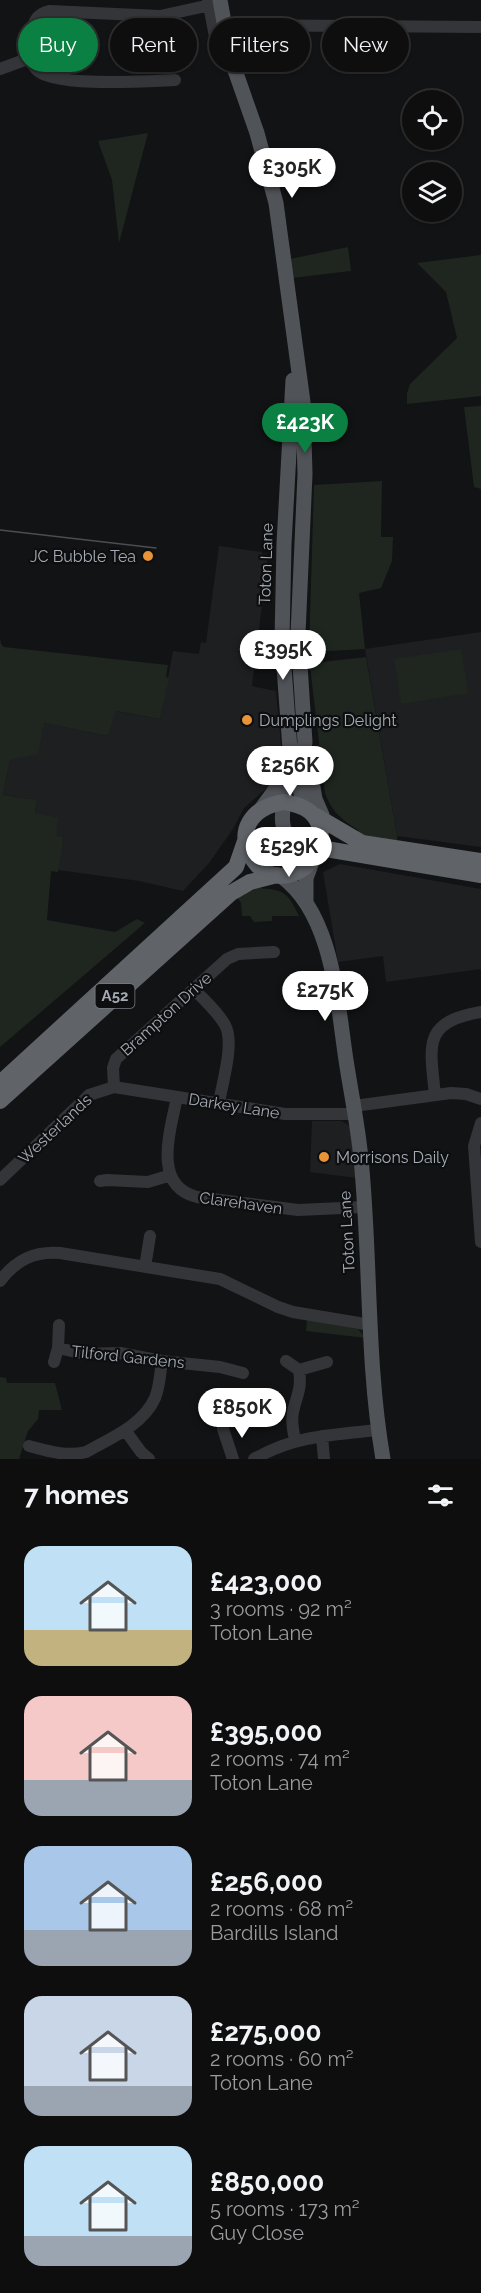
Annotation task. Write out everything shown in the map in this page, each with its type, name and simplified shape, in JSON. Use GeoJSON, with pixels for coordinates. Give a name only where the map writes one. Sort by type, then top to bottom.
{"type":"FeatureCollection","features":[{"type":"Feature","properties":{"kind":"highway"},"geometry":{"type":"LineString","coordinates":[[314,814],[321,832],[316,855],[302,869],[279,875],[258,866],[245,841],[247,827],[261,809],[284,802],[294,804],[314,814],[362,843],[481,861]]}},
{"type":"Feature","properties":{"kind":"highway","name":"A52"},"geometry":{"type":"LineString","coordinates":[[0,1083],[193,909],[236,867],[245,841]]}},
{"type":"Feature","properties":{"kind":"highway"},"geometry":{"type":"LineString","coordinates":[[316,855],[481,875]]}},
{"type":"Feature","properties":{"kind":"highway","name":"A52"},"geometry":{"type":"LineString","coordinates":[[0,1101],[231,893],[250,882],[279,875]]}},
{"type":"Feature","properties":{"kind":"main road"},"geometry":{"type":"LineString","coordinates":[[214,2],[221,18]]}},
{"type":"Feature","properties":{"kind":"main road"},"geometry":{"type":"LineString","coordinates":[[235,72],[272,183],[303,402],[297,422],[305,474],[298,634],[305,742],[315,799],[331,826]]}},
{"type":"Feature","properties":{"kind":"main road","name":"Toton Lane"},"geometry":{"type":"LineString","coordinates":[[261,809],[280,783],[288,767],[290,749],[282,640],[297,422]]}},
{"type":"Feature","properties":{"kind":"main road"},"geometry":{"type":"LineString","coordinates":[[305,742],[299,784],[303,798],[314,814]]}},
{"type":"Feature","properties":{"kind":"main road"},"geometry":{"type":"LineString","coordinates":[[288,767],[282,822],[286,834],[316,855]]}},
{"type":"Feature","properties":{"kind":"main road","name":"Toton Lane"},"geometry":{"type":"LineString","coordinates":[[306,901],[306,878],[316,855]]}},
{"type":"Feature","properties":{"kind":"main road","name":"Toton Lane"},"geometry":{"type":"LineString","coordinates":[[279,875],[292,884],[306,901],[320,932],[334,978],[355,1110],[383,1459]]}},
{"type":"Feature","properties":{"kind":"street"},"geometry":{"type":"LineString","coordinates":[[35,18],[37,10],[160,16],[214,2],[215,18]]}},
{"type":"Feature","properties":{"kind":"street"},"geometry":{"type":"LineString","coordinates":[[310,26],[481,27]]}},
{"type":"Feature","properties":{"kind":"street"},"geometry":{"type":"LineString","coordinates":[[0,69],[18,62]]}},
{"type":"Feature","properties":{"kind":"street"},"geometry":{"type":"LineString","coordinates":[[40,72],[56,83],[120,82],[168,77]]}},
{"type":"Feature","properties":{"kind":"street","name":"Brampton Drive"},"geometry":{"type":"LineString","coordinates":[[114,1087],[113,1068],[116,1059],[238,948],[274,952]]}},
{"type":"Feature","properties":{"kind":"street"},"geometry":{"type":"LineString","coordinates":[[194,989],[223,1021],[228,1031],[229,1046],[219,1103]]}},
{"type":"Feature","properties":{"kind":"street"},"geometry":{"type":"LineString","coordinates":[[435,1095],[431,1055],[436,1034],[454,1017],[481,1012]]}},
{"type":"Feature","properties":{"kind":"street","name":"Darkey Lane"},"geometry":{"type":"LineString","coordinates":[[114,1087],[285,1114],[355,1110],[435,1095],[466,1094],[481,1099]]}},
{"type":"Feature","properties":{"kind":"street","name":"Westerlands"},"geometry":{"type":"LineString","coordinates":[[0,1180],[89,1095],[114,1087]]}},
{"type":"Feature","properties":{"kind":"street"},"geometry":{"type":"LineString","coordinates":[[100,1181],[148,1182],[171,1175],[167,1150],[177,1097]]}},
{"type":"Feature","properties":{"kind":"street"},"geometry":{"type":"LineString","coordinates":[[481,1123],[474,1146],[481,1242]]}},
{"type":"Feature","properties":{"kind":"street","name":"Clarehaven"},"geometry":{"type":"LineString","coordinates":[[171,1175],[180,1188],[197,1197],[298,1210],[364,1207]]}},
{"type":"Feature","properties":{"kind":"street"},"geometry":{"type":"LineString","coordinates":[[145,1267],[150,1236]]}},
{"type":"Feature","properties":{"kind":"street"},"geometry":{"type":"LineString","coordinates":[[0,1281],[20,1261],[42,1252],[60,1253],[220,1279],[293,1312],[371,1325]]}},
{"type":"Feature","properties":{"kind":"street","name":"Tilford Gardens"},"geometry":{"type":"LineString","coordinates":[[54,1362],[58,1348],[59,1325]]}},
{"type":"Feature","properties":{"kind":"street","name":"Tilford Gardens"},"geometry":{"type":"LineString","coordinates":[[58,1348],[85,1354],[120,1353],[235,1375]]}},
{"type":"Feature","properties":{"kind":"street"},"geometry":{"type":"LineString","coordinates":[[29,1446],[54,1453],[80,1454],[125,1430],[141,1418],[155,1397],[162,1361]]}},
{"type":"Feature","properties":{"kind":"street"},"geometry":{"type":"LineString","coordinates":[[286,1361],[298,1370],[301,1386],[292,1418],[295,1440]]}},
{"type":"Feature","properties":{"kind":"street"},"geometry":{"type":"LineString","coordinates":[[298,1370],[327,1362]]}},
{"type":"Feature","properties":{"kind":"street"},"geometry":{"type":"LineString","coordinates":[[223,1427],[233,1459]]}},
{"type":"Feature","properties":{"kind":"street"},"geometry":{"type":"LineString","coordinates":[[125,1430],[149,1459]]}},
{"type":"Feature","properties":{"kind":"street"},"geometry":{"type":"LineString","coordinates":[[254,1459],[271,1449],[295,1440],[379,1430]]}},
{"type":"Feature","properties":{"kind":"street"},"geometry":{"type":"LineString","coordinates":[[322,1436],[324,1459]]}},
{"type":"Feature","properties":{"kind":"shaded area"},"geometry":{"type":"Polygon","coordinates":[[[148,133],[119,243],[112,180],[98,141],[148,133]]]}},
{"type":"Feature","properties":{"kind":"shaded area"},"geometry":{"type":"Polygon","coordinates":[[[348,247],[351,271],[292,278],[290,259],[348,247]]]}},
{"type":"Feature","properties":{"kind":"shaded area"},"geometry":{"type":"Polygon","coordinates":[[[481,255],[481,396],[407,404],[410,384],[457,338],[446,292],[417,263],[481,255]]]}},
{"type":"Feature","properties":{"kind":"shaded area"},"geometry":{"type":"Polygon","coordinates":[[[481,406],[481,489],[474,487],[464,407],[481,406]]]}},
{"type":"Feature","properties":{"kind":"shaded area"},"geometry":{"type":"Polygon","coordinates":[[[382,481],[381,537],[393,537],[392,561],[381,588],[359,593],[365,649],[311,652],[309,651],[314,485],[382,481]]]}},
{"type":"Feature","properties":{"kind":"shaded area"},"geometry":{"type":"Polygon","coordinates":[[[219,546],[262,552],[268,555],[252,686],[276,691],[282,756],[277,774],[270,785],[244,808],[233,829],[209,863],[183,891],[139,881],[58,870],[64,837],[56,835],[35,814],[37,800],[3,795],[10,760],[44,723],[108,736],[115,711],[160,719],[173,651],[199,654],[201,642],[206,643],[219,546]]]}},
{"type":"Feature","properties":{"kind":"shaded area"},"geometry":{"type":"Polygon","coordinates":[[[481,632],[481,847],[397,836],[365,649],[481,632]]]}},
{"type":"Feature","properties":{"kind":"shaded area"},"geometry":{"type":"Polygon","coordinates":[[[0,637],[4,647],[168,665],[166,677],[169,678],[160,719],[116,711],[108,736],[44,723],[38,754],[10,760],[3,795],[37,800],[35,813],[58,818],[56,835],[64,837],[58,872],[51,871],[47,920],[115,932],[137,919],[145,923],[0,1047],[0,637]]]}},
{"type":"Feature","properties":{"kind":"shaded area"},"geometry":{"type":"Polygon","coordinates":[[[461,649],[468,693],[401,704],[394,659],[461,649]]]}},
{"type":"Feature","properties":{"kind":"shaded area"},"geometry":{"type":"Polygon","coordinates":[[[366,657],[398,844],[357,834],[358,830],[334,810],[325,793],[310,666],[313,663],[366,657]]]}},
{"type":"Feature","properties":{"kind":"shaded area"},"geometry":{"type":"Polygon","coordinates":[[[340,864],[481,889],[481,969],[386,982],[383,956],[338,962],[323,872],[340,864]]]}},
{"type":"Feature","properties":{"kind":"shaded area"},"geometry":{"type":"Polygon","coordinates":[[[259,888],[285,894],[299,916],[272,916],[272,921],[254,922],[250,916],[242,916],[241,903],[236,895],[259,888]]]}},
{"type":"Feature","properties":{"kind":"shaded area"},"geometry":{"type":"Polygon","coordinates":[[[312,1121],[341,1121],[351,1128],[357,1178],[310,1172],[312,1121]]]}},
{"type":"Feature","properties":{"kind":"shaded area"},"geometry":{"type":"Polygon","coordinates":[[[307,1320],[358,1329],[366,1338],[306,1331],[307,1320]]]}},
{"type":"Feature","properties":{"kind":"shaded area"},"geometry":{"type":"Polygon","coordinates":[[[0,1377],[6,1378],[7,1383],[55,1383],[62,1410],[39,1410],[38,1419],[28,1431],[19,1459],[0,1459],[0,1377]]]}},
{"type":"Feature","properties":{"kind":"tram line"},"geometry":{"type":"LineString","coordinates":[[0,530],[156,548]]}},
{"type":"Feature","properties":{"kind":"place","name":"JC Bubble Tea"},"geometry":{"type":"Point","coordinates":[148,556]}},
{"type":"Feature","properties":{"kind":"place","name":"Dumplings Delight"},"geometry":{"type":"Point","coordinates":[247,720]}},
{"type":"Feature","properties":{"kind":"place","name":"Morrisons Daily"},"geometry":{"type":"Point","coordinates":[324,1157]}}]}
